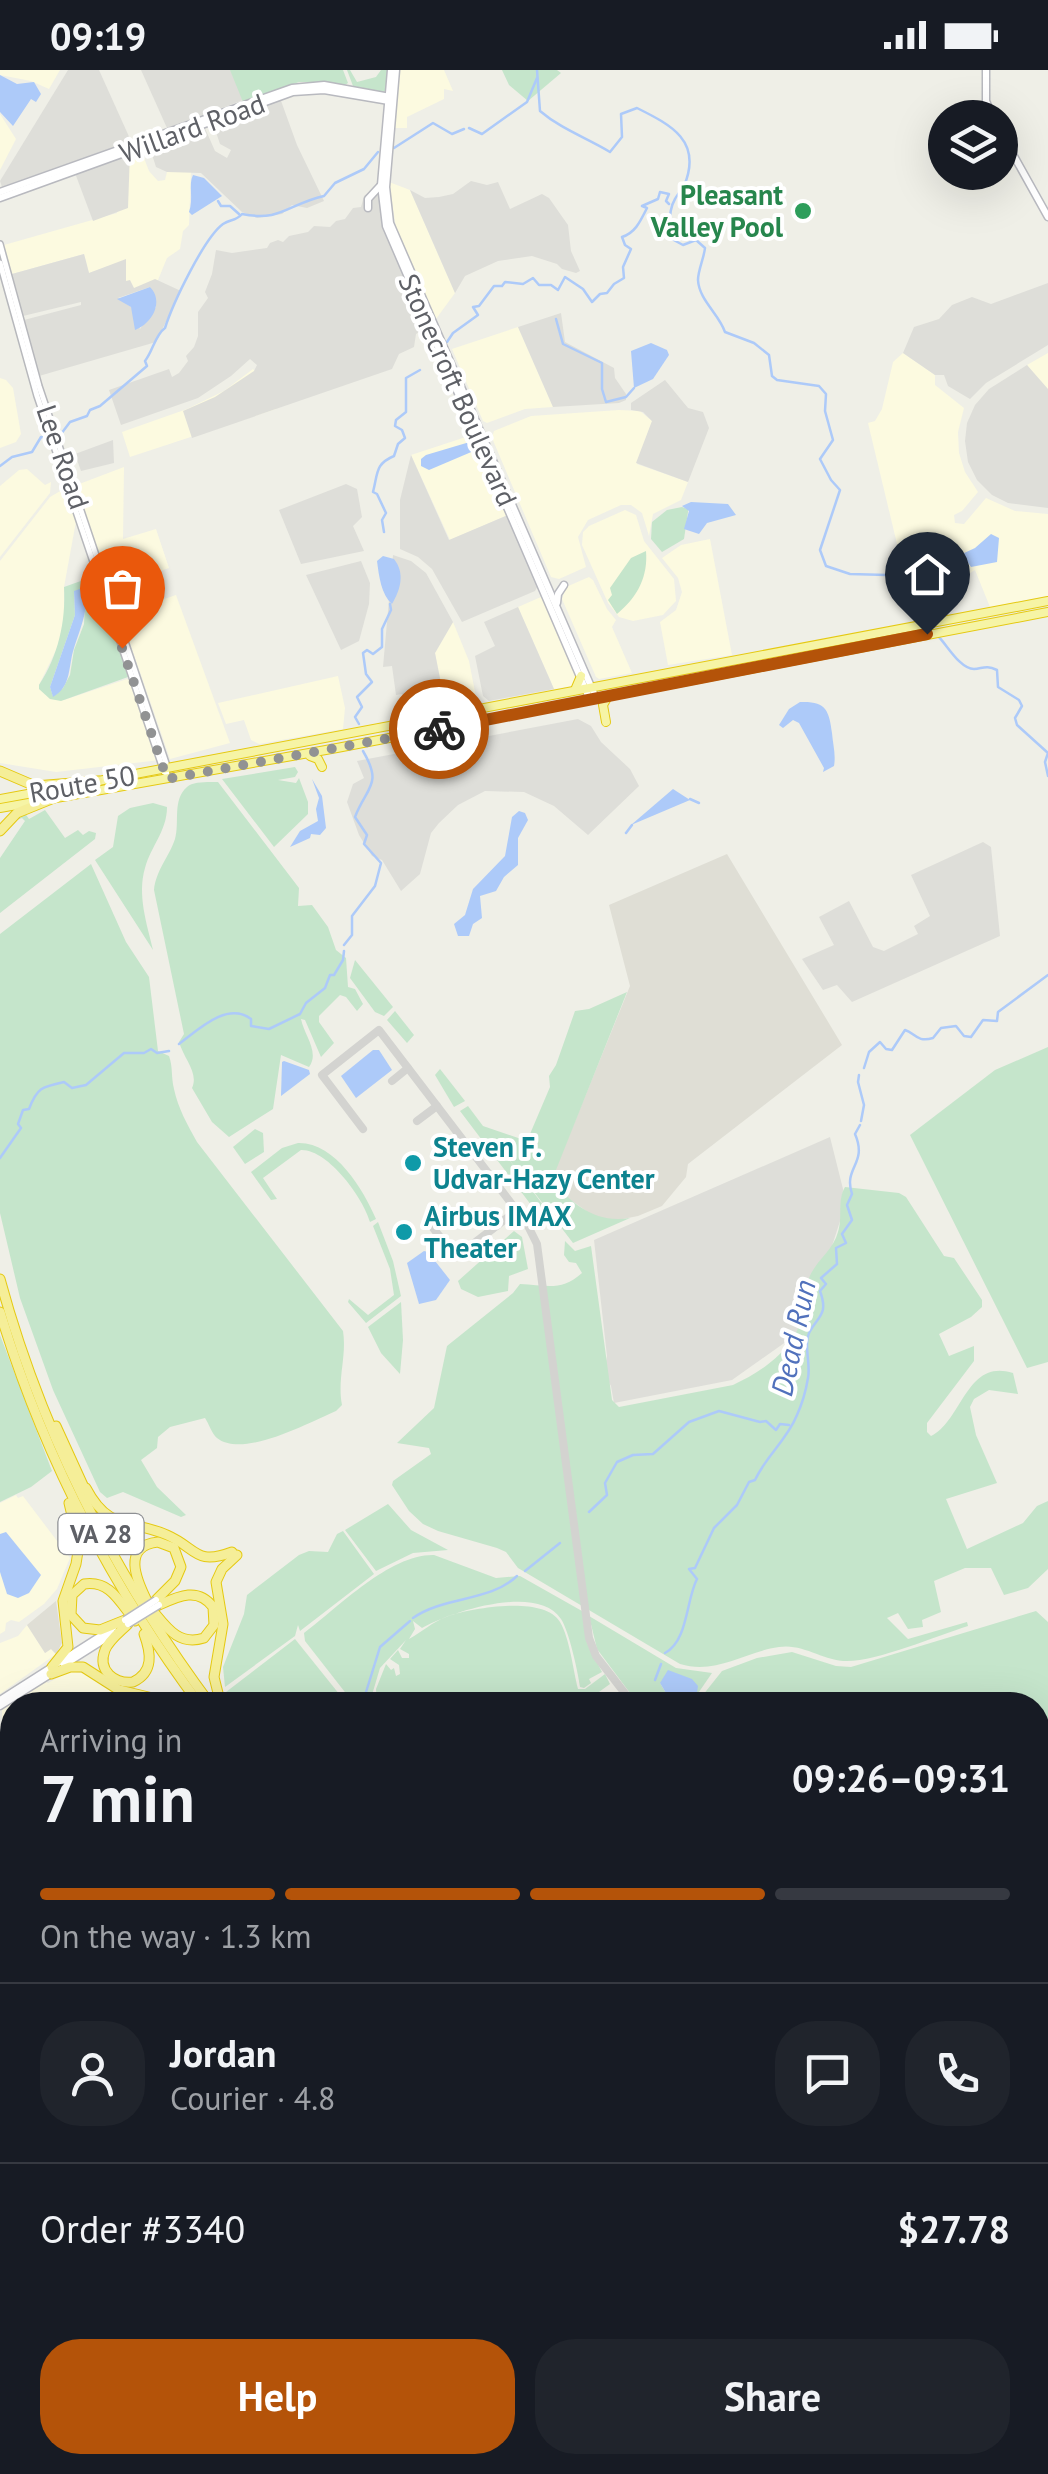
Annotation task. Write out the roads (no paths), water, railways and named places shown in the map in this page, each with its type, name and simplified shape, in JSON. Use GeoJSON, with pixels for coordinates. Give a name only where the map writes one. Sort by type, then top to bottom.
{"type":"FeatureCollection","features":[{"type":"Feature","properties":{"kind":"highway","name":"Route 50"},"geometry":{"type":"LineString","coordinates":[[0,804],[54,798],[572,692],[612,696],[1048,601]]}},
{"type":"Feature","properties":{"kind":"highway","name":"Route 50"},"geometry":{"type":"LineString","coordinates":[[944,626],[1048,612]]}},
{"type":"Feature","properties":{"kind":"highway","name":"Route 50"},"geometry":{"type":"LineString","coordinates":[[0,804],[98,781],[300,754],[926,630]]}},
{"type":"Feature","properties":{"kind":"highway"},"geometry":{"type":"LineString","coordinates":[[572,692],[580,686],[581,676]]}},
{"type":"Feature","properties":{"kind":"highway"},"geometry":{"type":"LineString","coordinates":[[606,722],[603,705],[612,696]]}},
{"type":"Feature","properties":{"kind":"highway"},"geometry":{"type":"LineString","coordinates":[[300,754],[314,756],[322,767]]}},
{"type":"Feature","properties":{"kind":"highway"},"geometry":{"type":"LineString","coordinates":[[0,771],[35,786],[98,781]]}},
{"type":"Feature","properties":{"kind":"highway"},"geometry":{"type":"LineString","coordinates":[[0,804],[165,773]]}},
{"type":"Feature","properties":{"kind":"highway"},"geometry":{"type":"LineString","coordinates":[[0,831],[26,807],[54,798]]}},
{"type":"Feature","properties":{"kind":"highway","name":"VA 28"},"geometry":{"type":"LineString","coordinates":[[0,1278],[50,1427],[99,1531],[148,1614],[206,1692]]}},
{"type":"Feature","properties":{"kind":"highway","name":"VA 28"},"geometry":{"type":"LineString","coordinates":[[0,1312],[50,1450],[94,1539],[188,1692]]}},
{"type":"Feature","properties":{"kind":"highway"},"geometry":{"type":"LineString","coordinates":[[20,1346],[110,1540],[169,1630],[184,1640],[202,1640],[214,1626],[213,1608],[201,1596],[185,1594],[154,1604]]}},
{"type":"Feature","properties":{"kind":"highway"},"geometry":{"type":"LineString","coordinates":[[24,1384],[43,1445],[124,1626]]}},
{"type":"Feature","properties":{"kind":"highway"},"geometry":{"type":"LineString","coordinates":[[80,1477],[93,1501],[114,1520],[167,1535],[205,1558],[235,1553],[217,1580],[223,1624],[215,1692]]}},
{"type":"Feature","properties":{"kind":"highway"},"geometry":{"type":"LineString","coordinates":[[51,1671],[68,1646],[63,1597],[78,1554],[78,1532],[69,1503]]}},
{"type":"Feature","properties":{"kind":"highway"},"geometry":{"type":"LineString","coordinates":[[154,1604],[175,1582],[181,1567],[175,1550],[158,1542],[142,1547],[135,1559],[135,1576],[208,1692]]}},
{"type":"Feature","properties":{"kind":"highway"},"geometry":{"type":"LineString","coordinates":[[124,1626],[112,1592],[100,1584],[82,1585],[71,1598],[72,1617],[86,1629],[124,1626],[144,1634],[186,1692]]}},
{"type":"Feature","properties":{"kind":"highway"},"geometry":{"type":"LineString","coordinates":[[124,1626],[106,1648],[103,1662],[111,1677],[124,1683],[138,1680],[148,1668],[150,1654],[144,1634]]}},
{"type":"Feature","properties":{"kind":"highway"},"geometry":{"type":"LineString","coordinates":[[51,1671],[83,1667],[127,1692]]}},
{"type":"Feature","properties":{"kind":"main road","name":"Stonecroft Boulevard"},"geometry":{"type":"LineString","coordinates":[[394,70],[381,185],[388,231],[592,694]]}},
{"type":"Feature","properties":{"kind":"main road"},"geometry":{"type":"LineString","coordinates":[[986,70],[986,100]]}},
{"type":"Feature","properties":{"kind":"main road","name":"Willard Road"},"geometry":{"type":"LineString","coordinates":[[0,195],[292,88],[324,85],[391,99]]}},
{"type":"Feature","properties":{"kind":"main road","name":"Stonecroft Boulevard"},"geometry":{"type":"LineString","coordinates":[[391,99],[386,200],[390,223],[592,694]]}},
{"type":"Feature","properties":{"kind":"main road"},"geometry":{"type":"LineString","coordinates":[[1018,163],[1048,217]]}},
{"type":"Feature","properties":{"kind":"main road"},"geometry":{"type":"LineString","coordinates":[[368,208],[368,200],[381,185]]}},
{"type":"Feature","properties":{"kind":"main road"},"geometry":{"type":"LineString","coordinates":[[557,605],[564,586]]}},
{"type":"Feature","properties":{"kind":"main road"},"geometry":{"type":"LineString","coordinates":[[18,1692],[154,1604]]}},
{"type":"Feature","properties":{"kind":"street","name":"Lee Road"},"geometry":{"type":"LineString","coordinates":[[0,244],[36,375],[165,773]]}},
{"type":"Feature","properties":{"kind":"street","name":"Lee Road"},"geometry":{"type":"LineString","coordinates":[[0,263],[31,376],[120,635]]}},
{"type":"Feature","properties":{"kind":"water"},"geometry":{"type":"Polygon","coordinates":[[[0,75],[17,84],[34,82],[41,94],[36,102],[31,99],[13,126],[0,112],[0,75]]]}},
{"type":"Feature","properties":{"kind":"water"},"geometry":{"type":"Polygon","coordinates":[[[193,175],[204,178],[222,196],[192,215],[189,212],[193,175]]]}},
{"type":"Feature","properties":{"kind":"water"},"geometry":{"type":"Polygon","coordinates":[[[150,287],[156,299],[154,311],[135,330],[131,307],[117,299],[150,287]]]}},
{"type":"Feature","properties":{"kind":"water"},"geometry":{"type":"Polygon","coordinates":[[[651,343],[667,350],[669,355],[653,379],[634,388],[631,351],[651,343]]]}},
{"type":"Feature","properties":{"kind":"water"},"geometry":{"type":"Polygon","coordinates":[[[473,441],[476,450],[429,470],[421,466],[426,455],[473,441]]]}},
{"type":"Feature","properties":{"kind":"water"},"geometry":{"type":"Polygon","coordinates":[[[691,502],[728,504],[736,515],[707,523],[699,534],[684,529],[689,511],[682,506],[691,502]]]}},
{"type":"Feature","properties":{"kind":"water"},"geometry":{"type":"Polygon","coordinates":[[[991,534],[999,538],[997,562],[971,567],[962,554],[991,534]]]}},
{"type":"Feature","properties":{"kind":"water"},"geometry":{"type":"Polygon","coordinates":[[[383,556],[394,559],[401,575],[392,604],[380,579],[377,561],[383,556]]]}},
{"type":"Feature","properties":{"kind":"water"},"geometry":{"type":"Polygon","coordinates":[[[85,587],[85,611],[68,675],[53,697],[50,687],[75,615],[74,591],[85,587]]]}},
{"type":"Feature","properties":{"kind":"water"},"geometry":{"type":"Polygon","coordinates":[[[800,702],[821,705],[829,718],[835,762],[823,772],[799,723],[793,720],[783,728],[779,725],[789,709],[800,702]]]}},
{"type":"Feature","properties":{"kind":"water"},"geometry":{"type":"Polygon","coordinates":[[[312,779],[322,796],[326,828],[320,835],[311,834],[290,847],[300,831],[318,821],[319,798],[312,779]]]}},
{"type":"Feature","properties":{"kind":"water"},"geometry":{"type":"Polygon","coordinates":[[[673,789],[690,800],[631,825],[673,789]]]}},
{"type":"Feature","properties":{"kind":"water"},"geometry":{"type":"Polygon","coordinates":[[[519,811],[528,820],[518,838],[518,865],[496,891],[480,896],[482,918],[473,924],[469,936],[458,936],[454,924],[465,915],[473,889],[505,856],[512,817],[519,811]]]}},
{"type":"Feature","properties":{"kind":"water"},"geometry":{"type":"Polygon","coordinates":[[[373,1050],[379,1050],[392,1070],[356,1098],[341,1076],[373,1050]]]}},
{"type":"Feature","properties":{"kind":"water"},"geometry":{"type":"Polygon","coordinates":[[[282,1062],[309,1070],[310,1074],[281,1096],[282,1062]]]}},
{"type":"Feature","properties":{"kind":"water"},"geometry":{"type":"Polygon","coordinates":[[[424,1251],[450,1280],[436,1300],[419,1304],[407,1263],[424,1251]]]}},
{"type":"Feature","properties":{"kind":"water"},"geometry":{"type":"Polygon","coordinates":[[[6,1532],[41,1575],[29,1593],[18,1598],[7,1594],[0,1572],[0,1534],[6,1532]]]}},
{"type":"Feature","properties":{"kind":"water"},"geometry":{"type":"Polygon","coordinates":[[[668,1670],[692,1679],[698,1686],[697,1692],[665,1692],[660,1683],[668,1670]]]}},
{"type":"Feature","properties":{"kind":"waterway"},"geometry":{"type":"LineString","coordinates":[[537,70],[540,111],[610,152],[622,137],[621,114],[637,108],[680,136],[689,157],[689,170],[672,208],[670,238],[683,245],[696,240],[705,248],[698,276],[705,300],[725,332],[754,343],[769,355],[772,376],[777,380],[819,386],[826,394],[825,411],[833,440],[820,459],[840,490],[820,550],[826,566],[850,574],[887,575],[929,604],[934,618]]}},
{"type":"Feature","properties":{"kind":"waterway"},"geometry":{"type":"LineString","coordinates":[[469,128],[482,134],[527,102],[537,78]]}},
{"type":"Feature","properties":{"kind":"waterway"},"geometry":{"type":"LineString","coordinates":[[394,148],[433,123],[452,134],[464,129]]}},
{"type":"Feature","properties":{"kind":"waterway"},"geometry":{"type":"LineString","coordinates":[[61,434],[70,422],[87,416],[147,366],[145,361],[215,231],[242,214],[276,214],[324,196],[335,183],[364,169],[378,152]]}},
{"type":"Feature","properties":{"kind":"waterway"},"geometry":{"type":"LineString","coordinates":[[447,342],[478,315],[473,307],[479,306],[494,286],[505,282],[523,284],[533,278],[539,285],[551,285],[558,290],[565,277],[583,289],[592,302],[607,293],[624,278],[623,267],[631,249],[622,237],[639,222],[647,208],[642,206],[658,199],[660,192],[669,194],[669,204]]}},
{"type":"Feature","properties":{"kind":"waterway"},"geometry":{"type":"LineString","coordinates":[[218,201],[239,214]]}},
{"type":"Feature","properties":{"kind":"waterway"},"geometry":{"type":"LineString","coordinates":[[556,319],[563,344],[602,363],[606,402],[626,397],[634,388]]}},
{"type":"Feature","properties":{"kind":"waterway"},"geometry":{"type":"LineString","coordinates":[[384,532],[382,520],[386,513],[373,492],[380,466],[394,456],[405,438],[395,426],[396,420],[406,412],[406,378],[420,370]]}},
{"type":"Feature","properties":{"kind":"waterway"},"geometry":{"type":"LineString","coordinates":[[0,466],[12,457],[32,452],[41,437],[47,438]]}},
{"type":"Feature","properties":{"kind":"waterway"},"geometry":{"type":"LineString","coordinates":[[359,724],[355,717],[362,707],[357,697],[372,682],[366,674],[363,653],[367,650],[373,654],[382,647],[382,629],[390,604]]}},
{"type":"Feature","properties":{"kind":"waterway"},"geometry":{"type":"LineString","coordinates":[[938,636],[969,668],[997,670],[998,687],[1022,706],[1015,718],[1017,725],[1048,753],[1048,776]]}},
{"type":"Feature","properties":{"kind":"waterway"},"geometry":{"type":"LineString","coordinates":[[344,945],[352,935],[352,916],[375,886],[381,863],[364,844],[367,835],[355,817],[372,779],[363,751]]}},
{"type":"Feature","properties":{"kind":"waterway"},"geometry":{"type":"LineString","coordinates":[[690,799],[699,803]]}},
{"type":"Feature","properties":{"kind":"waterway"},"geometry":{"type":"LineString","coordinates":[[626,833],[632,825]]}},
{"type":"Feature","properties":{"kind":"waterway"},"geometry":{"type":"LineString","coordinates":[[179,1044],[223,1015],[242,1014],[251,1019],[251,1026],[269,1029],[300,1014],[306,1003],[325,988],[343,960],[344,951]]}},
{"type":"Feature","properties":{"kind":"waterway","name":"Dead Run"},"geometry":{"type":"LineString","coordinates":[[864,1068],[869,1052],[880,1042],[892,1050],[905,1030],[928,1039],[941,1028],[956,1026],[964,1036],[971,1037],[983,1020],[997,1021],[998,1012],[1048,975]]}},
{"type":"Feature","properties":{"kind":"waterway"},"geometry":{"type":"LineString","coordinates":[[0,1158],[21,1128],[18,1124],[23,1110],[29,1109],[41,1090],[64,1082],[72,1088],[86,1085],[124,1053],[169,1051]]}},
{"type":"Feature","properties":{"kind":"waterway","name":"Dead Run"},"geometry":{"type":"LineString","coordinates":[[859,1075],[864,1105],[861,1121]]}},
{"type":"Feature","properties":{"kind":"waterway","name":"Dead Run"},"geometry":{"type":"LineString","coordinates":[[665,1653],[678,1639],[686,1619],[697,1579],[689,1569],[695,1568],[714,1528],[737,1505],[749,1482],[755,1480],[801,1406],[809,1372],[808,1336],[823,1309],[820,1291],[826,1284],[821,1278],[837,1264],[836,1248],[846,1243],[842,1234],[852,1220],[847,1205],[852,1194],[850,1177],[859,1152],[855,1134],[860,1125]]}},
{"type":"Feature","properties":{"kind":"waterway"},"geometry":{"type":"LineString","coordinates":[[589,1512],[607,1495],[605,1483],[617,1462],[633,1455],[653,1454],[689,1422],[719,1411],[766,1421],[776,1430],[780,1424],[789,1425]]}},
{"type":"Feature","properties":{"kind":"waterway"},"geometry":{"type":"LineString","coordinates":[[525,1571],[560,1543]]}},
{"type":"Feature","properties":{"kind":"waterway"},"geometry":{"type":"LineString","coordinates":[[413,1618],[494,1590],[517,1576]]}},
{"type":"Feature","properties":{"kind":"waterway"},"geometry":{"type":"LineString","coordinates":[[366,1692],[380,1647],[410,1621]]}},
{"type":"Feature","properties":{"kind":"waterway","name":"Dead Run"},"geometry":{"type":"LineString","coordinates":[[655,1680],[661,1664]]}},
{"type":"Feature","properties":{"kind":"place","name":"Pleasant Valley Pool"},"geometry":{"type":"Point","coordinates":[803,211]}},
{"type":"Feature","properties":{"kind":"place","name":"Steven F. Udvar-Hazy Center"},"geometry":{"type":"Point","coordinates":[413,1163]}},
{"type":"Feature","properties":{"kind":"place","name":"Airbus IMAX Theater"},"geometry":{"type":"Point","coordinates":[404,1232]}}]}
